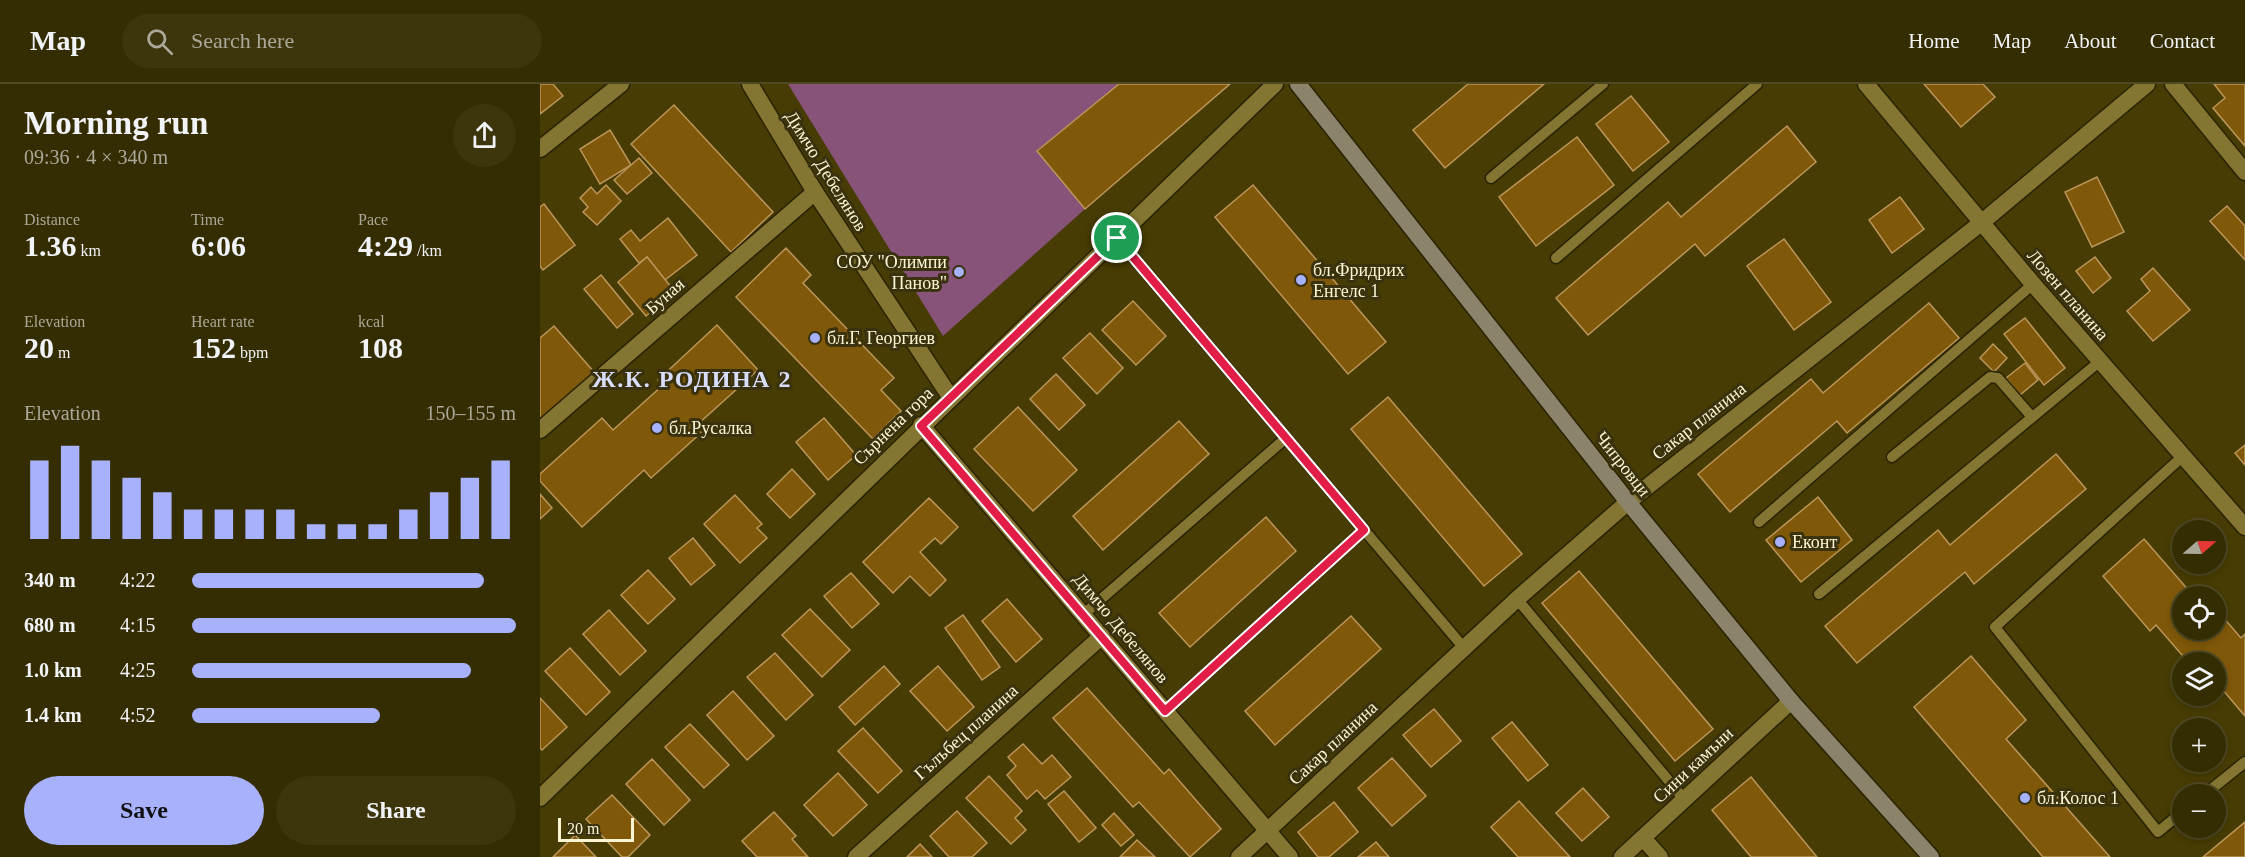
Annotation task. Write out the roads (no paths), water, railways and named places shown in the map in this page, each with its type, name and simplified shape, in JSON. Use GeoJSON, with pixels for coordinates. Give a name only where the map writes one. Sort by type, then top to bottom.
{"type":"FeatureCollection","features":[{"type":"Feature","properties":{"kind":"main road","name":"Чипровци"},"geometry":{"type":"LineString","coordinates":[[1298,84],[1628,502],[1791,701],[1931,857]]}},
{"type":"Feature","properties":{"kind":"street"},"geometry":{"type":"LineString","coordinates":[[540,149],[621,84]]}},
{"type":"Feature","properties":{"kind":"street","name":"Димчо Дебелянов"},"geometry":{"type":"LineString","coordinates":[[750,84],[815,192],[951,398]]}},
{"type":"Feature","properties":{"kind":"street","name":"Сърнена гора"},"geometry":{"type":"LineString","coordinates":[[540,798],[1275,84]]}},
{"type":"Feature","properties":{"kind":"street","name":"Лозен планина"},"geometry":{"type":"LineString","coordinates":[[1866,84],[2099,362],[2245,527]]}},
{"type":"Feature","properties":{"kind":"street","name":"Сакар планина"},"geometry":{"type":"LineString","coordinates":[[1239,857],[1517,599],[1628,502],[1981,223],[2147,84]]}},
{"type":"Feature","properties":{"kind":"street"},"geometry":{"type":"LineString","coordinates":[[2173,84],[2245,172]]}},
{"type":"Feature","properties":{"kind":"street","name":"Буная"},"geometry":{"type":"LineString","coordinates":[[540,430],[815,192]]}},
{"type":"Feature","properties":{"kind":"street","name":"Димчо Дебелянов"},"geometry":{"type":"LineString","coordinates":[[921,426],[1290,857]]}},
{"type":"Feature","properties":{"kind":"street","name":"Гълъбец планина"},"geometry":{"type":"LineString","coordinates":[[856,857],[1102,636]]}},
{"type":"Feature","properties":{"kind":"street","name":"Сини камъни"},"geometry":{"type":"LineString","coordinates":[[1622,857],[1791,701]]}},
{"type":"Feature","properties":{"kind":"street"},"geometry":{"type":"LineString","coordinates":[[1643,838],[1660,857]]}},
{"type":"Feature","properties":{"kind":"lane"},"geometry":{"type":"LineString","coordinates":[[1491,178],[1603,84]]}},
{"type":"Feature","properties":{"kind":"lane"},"geometry":{"type":"LineString","coordinates":[[1556,258],[1757,84]]}},
{"type":"Feature","properties":{"kind":"lane"},"geometry":{"type":"LineString","coordinates":[[1117,238],[1464,648]]}},
{"type":"Feature","properties":{"kind":"lane"},"geometry":{"type":"LineString","coordinates":[[1759,522],[2033,284]]}},
{"type":"Feature","properties":{"kind":"lane"},"geometry":{"type":"LineString","coordinates":[[1819,594],[2099,362]]}},
{"type":"Feature","properties":{"kind":"lane"},"geometry":{"type":"LineString","coordinates":[[1892,458],[1990,377],[1998,378],[2032,417]]}},
{"type":"Feature","properties":{"kind":"lane"},"geometry":{"type":"LineString","coordinates":[[1084,614],[1286,438]]}},
{"type":"Feature","properties":{"kind":"lane"},"geometry":{"type":"LineString","coordinates":[[2172,820],[2158,832],[1995,627],[2183,456]]}},
{"type":"Feature","properties":{"kind":"lane"},"geometry":{"type":"LineString","coordinates":[[1165,711],[1364,530]]}},
{"type":"Feature","properties":{"kind":"lane"},"geometry":{"type":"LineString","coordinates":[[1517,599],[1684,799]]}},
{"type":"Feature","properties":{"kind":"lane"},"geometry":{"type":"LineString","coordinates":[[2218,784],[2245,762]]}},
{"type":"Feature","properties":{"kind":"place","name":"СОУ \"Олимпи Панов\""},"geometry":{"type":"Point","coordinates":[959,272]}},
{"type":"Feature","properties":{"kind":"place","name":"бл.Фридрих Енгелс 1"},"geometry":{"type":"Point","coordinates":[1301,280]}},
{"type":"Feature","properties":{"kind":"place","name":"бл.Г. Георгиев"},"geometry":{"type":"Point","coordinates":[815,338]}},
{"type":"Feature","properties":{"kind":"place","name":"бл.Русалка"},"geometry":{"type":"Point","coordinates":[657,428]}},
{"type":"Feature","properties":{"kind":"place","name":"Еконт"},"geometry":{"type":"Point","coordinates":[1780,542]}},
{"type":"Feature","properties":{"kind":"place","name":"бл.Колос 1"},"geometry":{"type":"Point","coordinates":[2025,798]}},
{"type":"Feature","properties":{"kind":"district","name":"Ж.К. РОДИНА 2"},"geometry":{"type":"Point","coordinates":[692,379]}}]}
